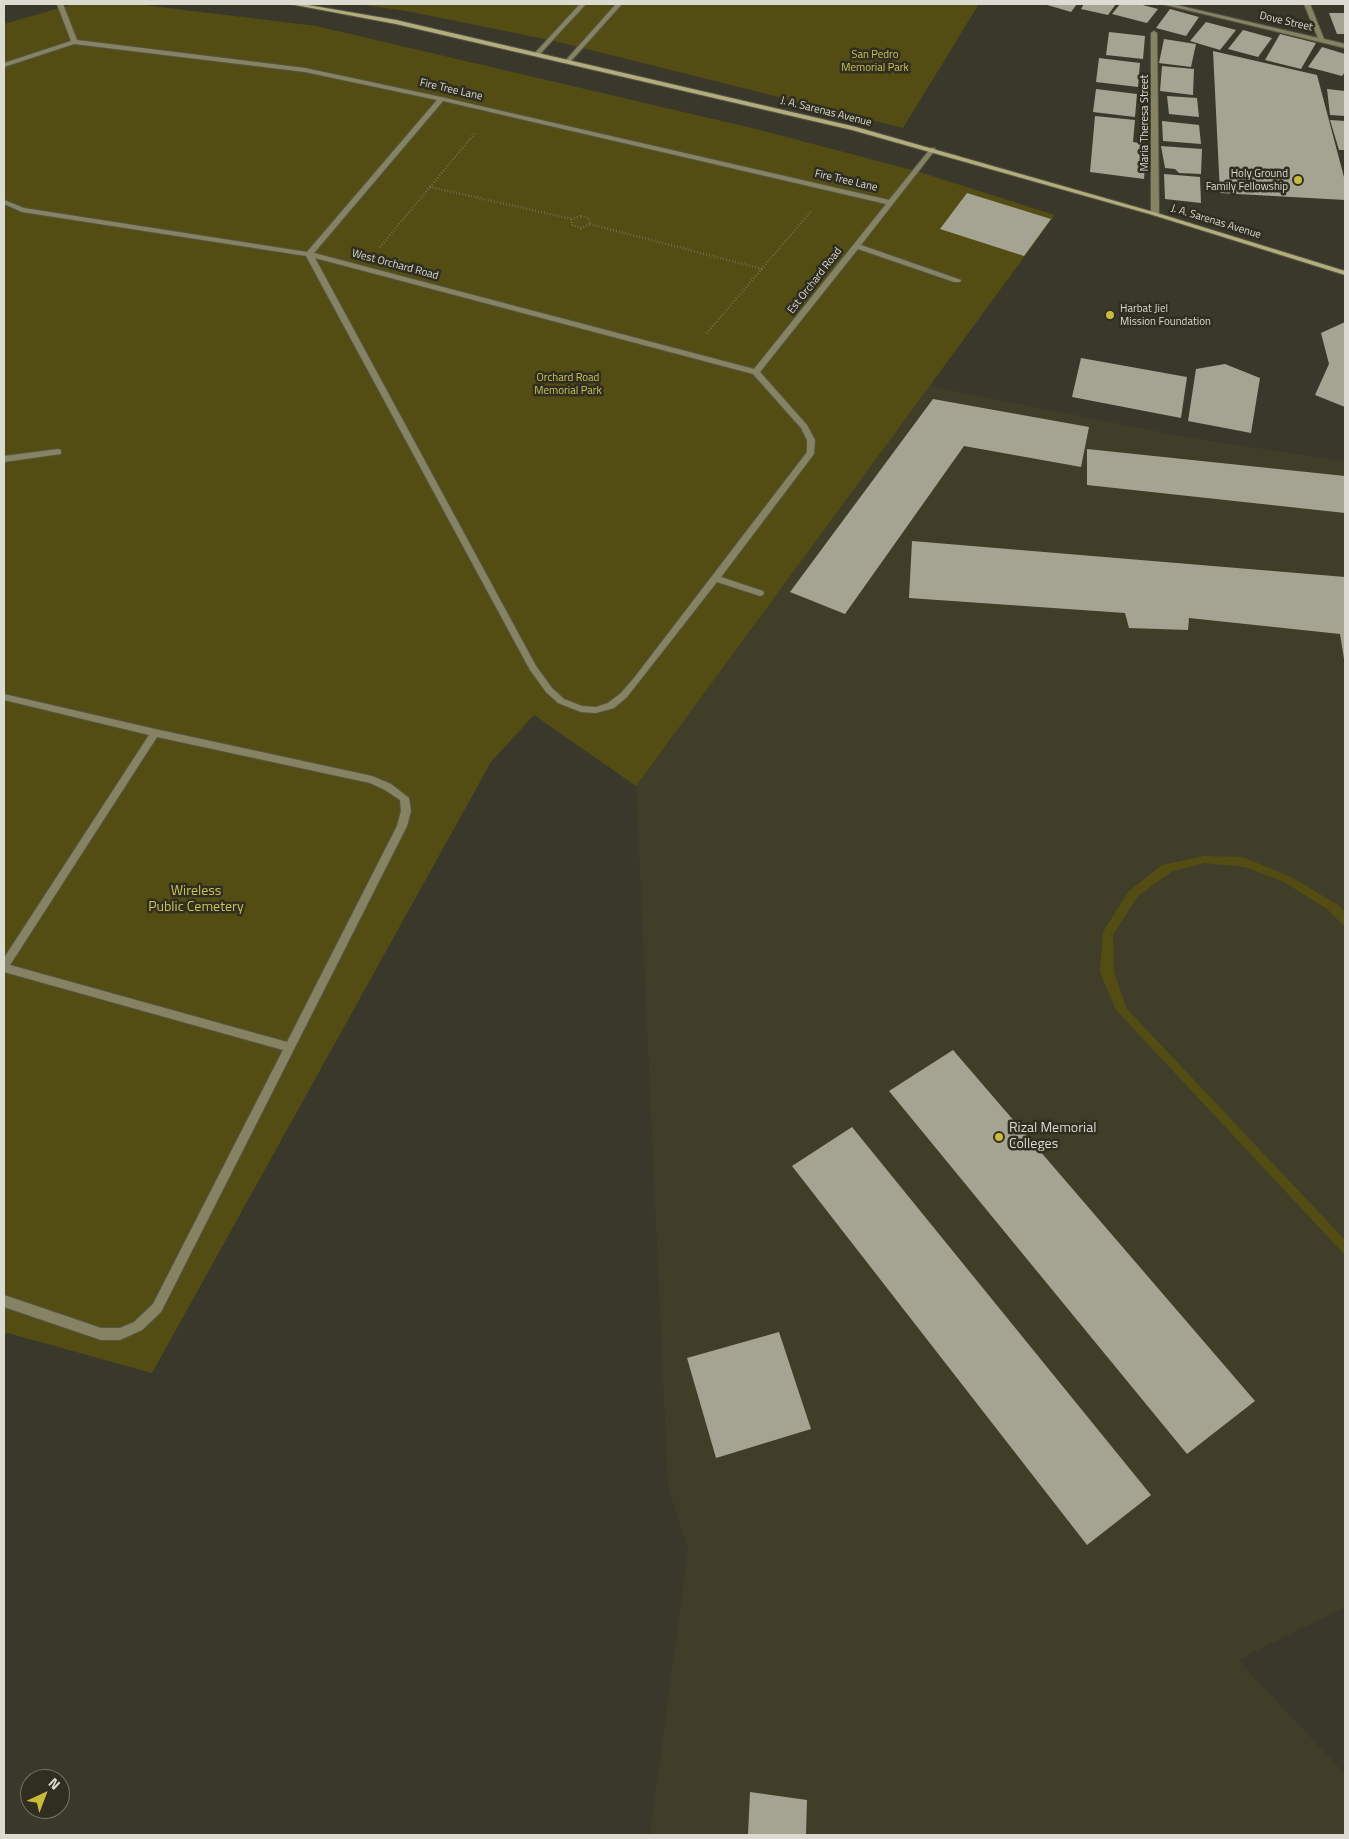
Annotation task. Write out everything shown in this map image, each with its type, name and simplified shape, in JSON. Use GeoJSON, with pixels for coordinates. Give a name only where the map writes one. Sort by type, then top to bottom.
{"type":"FeatureCollection","features":[{"type":"Feature","properties":{"kind":"main road","name":"J. A. Sarenas Avenue"},"geometry":{"type":"LineString","coordinates":[[293,4],[396,22],[854,128],[1155,214],[1345,273]]}},
{"type":"Feature","properties":{"kind":"street"},"geometry":{"type":"LineString","coordinates":[[60,4],[74,42]]}},
{"type":"Feature","properties":{"kind":"street"},"geometry":{"type":"LineString","coordinates":[[537,54],[583,4]]}},
{"type":"Feature","properties":{"kind":"street"},"geometry":{"type":"LineString","coordinates":[[568,62],[618,4]]}},
{"type":"Feature","properties":{"kind":"street","name":"Dove Street"},"geometry":{"type":"LineString","coordinates":[[1164,4],[1345,46]]}},
{"type":"Feature","properties":{"kind":"street"},"geometry":{"type":"LineString","coordinates":[[1307,4],[1322,41]]}},
{"type":"Feature","properties":{"kind":"street","name":"Maria Theresa Street"},"geometry":{"type":"LineString","coordinates":[[1154,33],[1155,214]]}},
{"type":"Feature","properties":{"kind":"street","name":"Fire Tree Lane"},"geometry":{"type":"LineString","coordinates":[[4,65],[74,42],[305,70],[494,111],[890,203]]}},
{"type":"Feature","properties":{"kind":"street"},"geometry":{"type":"LineString","coordinates":[[440,99],[308,254],[533,668],[549,690],[561,701],[581,709],[596,710],[611,706],[624,695],[638,680],[811,452],[812,440],[804,427],[756,372]]}},
{"type":"Feature","properties":{"kind":"street","name":"Est Orchard Road"},"geometry":{"type":"LineString","coordinates":[[756,372],[934,150]]}},
{"type":"Feature","properties":{"kind":"street","name":"West Orchard Road"},"geometry":{"type":"LineString","coordinates":[[4,202],[22,210],[308,254],[756,372]]}},
{"type":"Feature","properties":{"kind":"street"},"geometry":{"type":"LineString","coordinates":[[857,246],[956,280]]}},
{"type":"Feature","properties":{"kind":"street"},"geometry":{"type":"LineString","coordinates":[[4,459],[58,452]]}},
{"type":"Feature","properties":{"kind":"street"},"geometry":{"type":"LineString","coordinates":[[715,578],[760,593]]}},
{"type":"Feature","properties":{"kind":"street"},"geometry":{"type":"LineString","coordinates":[[4,697],[155,733],[372,780],[388,787],[404,798],[406,811],[402,826],[157,1308],[138,1326],[120,1334],[100,1334],[4,1301]]}},
{"type":"Feature","properties":{"kind":"street"},"geometry":{"type":"LineString","coordinates":[[155,733],[4,967],[290,1047]]}},
{"type":"Feature","properties":{"kind":"path"},"geometry":{"type":"LineString","coordinates":[[362,268],[494,111]]}},
{"type":"Feature","properties":{"kind":"path"},"geometry":{"type":"LineString","coordinates":[[430,187],[572,219],[587,217],[590,220],[590,224]]}},
{"type":"Feature","properties":{"kind":"path"},"geometry":{"type":"LineString","coordinates":[[689,354],[830,189]]}},
{"type":"Feature","properties":{"kind":"path"},"geometry":{"type":"LineString","coordinates":[[572,219],[572,225],[578,227],[590,224],[762,269]]}},
{"type":"Feature","properties":{"kind":"shaded area","name":"Rizal Memorial Colleges"},"geometry":{"type":"Polygon","coordinates":[[[929,386],[1196,439],[1345,461],[1345,1607],[1238,1660],[1345,1774],[1345,1835],[650,1835],[688,1549],[668,1487],[636,786],[929,386]]]}},
{"type":"Feature","properties":{"kind":"green space"},"geometry":{"type":"Polygon","coordinates":[[[73,4],[135,4],[316,26],[756,129],[916,171],[1055,215],[636,786],[534,715],[491,762],[152,1373],[4,1332],[4,24],[73,4]]]}},
{"type":"Feature","properties":{"kind":"green space","name":"San Pedro Memorial Park"},"geometry":{"type":"Polygon","coordinates":[[[357,4],[979,4],[903,128],[554,41],[407,11],[357,4]]]}},
{"type":"Feature","properties":{"kind":"green space"},"geometry":{"type":"Polygon","coordinates":[[[1204,856],[1243,857],[1293,878],[1338,905],[1345,912],[1345,927],[1327,909],[1284,882],[1245,867],[1204,863],[1171,872],[1138,896],[1113,935],[1114,972],[1127,1009],[1345,1240],[1345,1255],[1116,1010],[1100,972],[1103,932],[1129,891],[1162,865],[1204,856]]]}},
{"type":"Feature","properties":{"kind":"building"},"geometry":{"type":"Polygon","coordinates":[[[1044,4],[1077,4],[1071,12],[1044,4]]]}},
{"type":"Feature","properties":{"kind":"building"},"geometry":{"type":"Polygon","coordinates":[[[1084,4],[1116,4],[1108,15],[1081,9],[1084,4]]]}},
{"type":"Feature","properties":{"kind":"building"},"geometry":{"type":"Polygon","coordinates":[[[1120,4],[1139,4],[1158,9],[1147,23],[1112,14],[1120,4]]]}},
{"type":"Feature","properties":{"kind":"building"},"geometry":{"type":"Polygon","coordinates":[[[1170,9],[1199,17],[1186,36],[1156,28],[1170,9]]]}},
{"type":"Feature","properties":{"kind":"building"},"geometry":{"type":"Polygon","coordinates":[[[1329,13],[1345,13],[1345,34],[1337,34],[1329,13]]]}},
{"type":"Feature","properties":{"kind":"building"},"geometry":{"type":"Polygon","coordinates":[[[1206,22],[1236,30],[1220,50],[1190,41],[1206,22]]]}},
{"type":"Feature","properties":{"kind":"building"},"geometry":{"type":"Polygon","coordinates":[[[1243,30],[1272,38],[1258,57],[1228,49],[1243,30]]]}},
{"type":"Feature","properties":{"kind":"building"},"geometry":{"type":"Polygon","coordinates":[[[1109,32],[1145,36],[1143,59],[1106,55],[1109,32]]]}},
{"type":"Feature","properties":{"kind":"building"},"geometry":{"type":"Polygon","coordinates":[[[1280,34],[1316,43],[1301,69],[1265,60],[1280,34]]]}},
{"type":"Feature","properties":{"kind":"building"},"geometry":{"type":"Polygon","coordinates":[[[1164,39],[1196,44],[1191,67],[1159,63],[1164,39]]]}},
{"type":"Feature","properties":{"kind":"building"},"geometry":{"type":"Polygon","coordinates":[[[1322,47],[1345,54],[1345,72],[1342,76],[1308,67],[1322,47]]]}},
{"type":"Feature","properties":{"kind":"building"},"geometry":{"type":"Polygon","coordinates":[[[1213,51],[1317,75],[1345,181],[1345,200],[1220,193],[1213,51]]]}},
{"type":"Feature","properties":{"kind":"building"},"geometry":{"type":"Polygon","coordinates":[[[1099,58],[1140,63],[1138,87],[1096,82],[1099,58]]]}},
{"type":"Feature","properties":{"kind":"building"},"geometry":{"type":"Polygon","coordinates":[[[1162,66],[1194,69],[1193,95],[1160,91],[1162,66]]]}},
{"type":"Feature","properties":{"kind":"building"},"geometry":{"type":"Polygon","coordinates":[[[1096,89],[1137,94],[1135,117],[1093,112],[1096,89]]]}},
{"type":"Feature","properties":{"kind":"building"},"geometry":{"type":"Polygon","coordinates":[[[1327,89],[1345,91],[1345,116],[1330,115],[1327,89]]]}},
{"type":"Feature","properties":{"kind":"building"},"geometry":{"type":"Polygon","coordinates":[[[1167,96],[1197,98],[1199,117],[1169,114],[1167,96]]]}},
{"type":"Feature","properties":{"kind":"building"},"geometry":{"type":"Polygon","coordinates":[[[1095,116],[1135,120],[1133,142],[1147,144],[1144,179],[1090,172],[1095,116]]]}},
{"type":"Feature","properties":{"kind":"building"},"geometry":{"type":"Polygon","coordinates":[[[1330,120],[1345,121],[1345,150],[1339,150],[1330,120]]]}},
{"type":"Feature","properties":{"kind":"building"},"geometry":{"type":"Polygon","coordinates":[[[1162,121],[1199,125],[1201,144],[1163,141],[1162,121]]]}},
{"type":"Feature","properties":{"kind":"building"},"geometry":{"type":"Polygon","coordinates":[[[1161,146],[1202,149],[1201,174],[1179,173],[1175,169],[1165,168],[1161,146]]]}},
{"type":"Feature","properties":{"kind":"building"},"geometry":{"type":"Polygon","coordinates":[[[1164,174],[1200,177],[1201,203],[1165,199],[1164,174]]]}},
{"type":"Feature","properties":{"kind":"building"},"geometry":{"type":"Polygon","coordinates":[[[967,193],[1051,219],[1024,256],[940,229],[967,193]]]}},
{"type":"Feature","properties":{"kind":"building"},"geometry":{"type":"Polygon","coordinates":[[[1345,322],[1345,407],[1315,395],[1329,364],[1321,333],[1345,322]]]}},
{"type":"Feature","properties":{"kind":"building"},"geometry":{"type":"Polygon","coordinates":[[[1081,358],[1187,377],[1181,418],[1072,397],[1081,358]]]}},
{"type":"Feature","properties":{"kind":"building"},"geometry":{"type":"Polygon","coordinates":[[[1225,364],[1260,378],[1251,433],[1188,421],[1196,369],[1225,364]]]}},
{"type":"Feature","properties":{"kind":"building"},"geometry":{"type":"Polygon","coordinates":[[[933,399],[1089,427],[1081,467],[964,446],[845,614],[790,592],[933,399]]]}},
{"type":"Feature","properties":{"kind":"building"},"geometry":{"type":"Polygon","coordinates":[[[1087,449],[1345,476],[1345,513],[1087,485],[1087,449]]]}},
{"type":"Feature","properties":{"kind":"building"},"geometry":{"type":"Polygon","coordinates":[[[912,541],[1345,577],[1345,665],[1340,634],[1189,618],[1188,630],[1129,628],[1125,613],[909,598],[912,541]]]}},
{"type":"Feature","properties":{"kind":"building"},"geometry":{"type":"Polygon","coordinates":[[[953,1050],[1255,1401],[1187,1454],[889,1091],[953,1050]]]}},
{"type":"Feature","properties":{"kind":"building"},"geometry":{"type":"Polygon","coordinates":[[[852,1127],[1151,1495],[1087,1545],[792,1166],[852,1127]]]}},
{"type":"Feature","properties":{"kind":"building"},"geometry":{"type":"Polygon","coordinates":[[[779,1332],[811,1429],[716,1458],[687,1358],[779,1332]]]}},
{"type":"Feature","properties":{"kind":"building"},"geometry":{"type":"Polygon","coordinates":[[[750,1792],[807,1800],[806,1835],[748,1835],[750,1792]]]}},
{"type":"Feature","properties":{"kind":"place","name":"Holy Ground Family Fellowship"},"geometry":{"type":"Point","coordinates":[1298,180]}},
{"type":"Feature","properties":{"kind":"place","name":"Harbat Jiel Mission Foundation"},"geometry":{"type":"Point","coordinates":[1110,315]}},
{"type":"Feature","properties":{"kind":"place","name":"Rizal Memorial Colleges"},"geometry":{"type":"Point","coordinates":[999,1137]}},
{"type":"Feature","properties":{"kind":"park label","name":"Orchard Road Memorial Park"},"geometry":{"type":"Point","coordinates":[568,384]}},
{"type":"Feature","properties":{"kind":"park label","name":"Wireless Public Cemetery"},"geometry":{"type":"Point","coordinates":[196,900]}}]}
